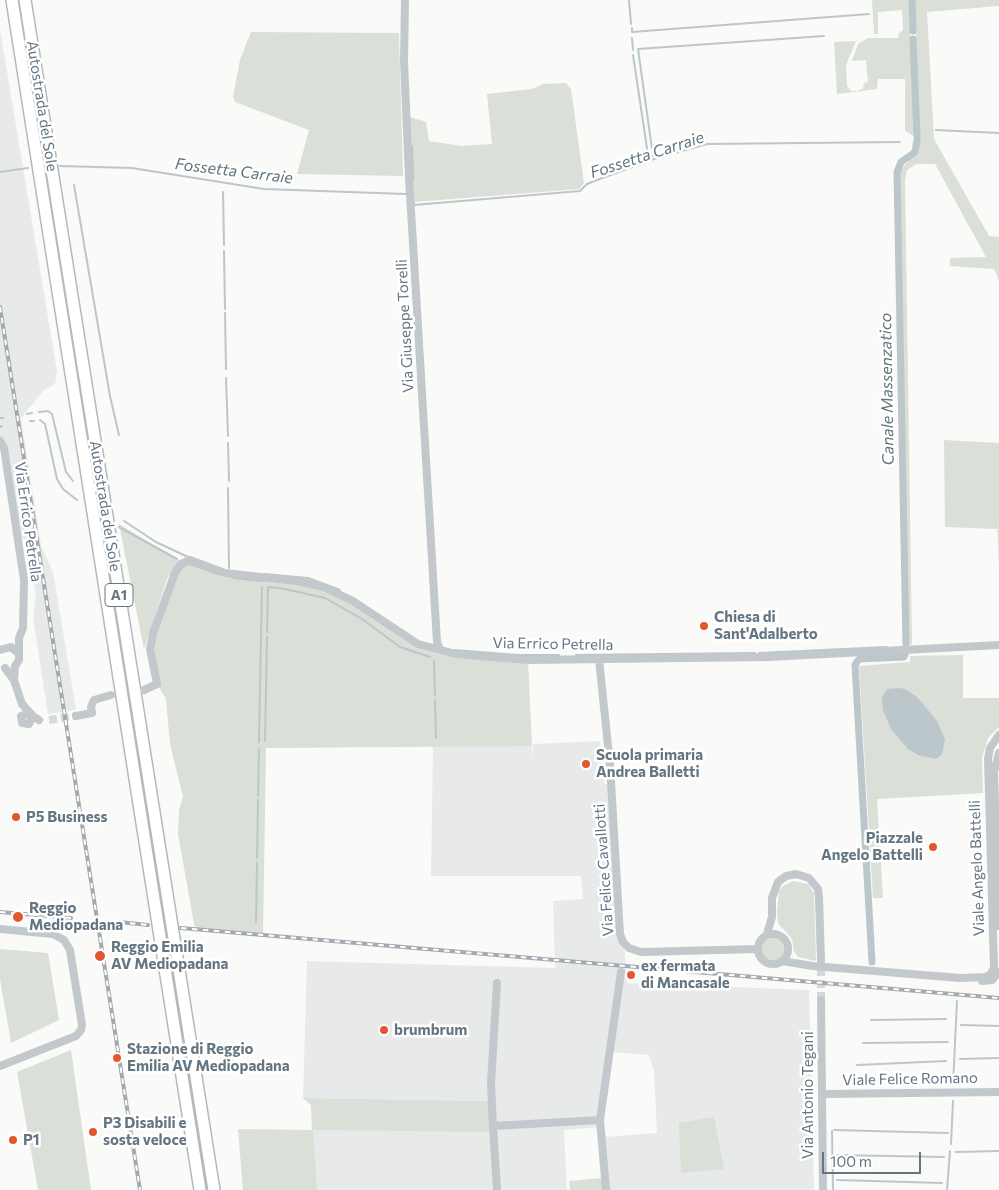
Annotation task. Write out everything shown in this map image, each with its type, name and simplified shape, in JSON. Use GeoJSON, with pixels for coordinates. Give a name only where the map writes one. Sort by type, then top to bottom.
{"type":"FeatureCollection","features":[{"type":"Feature","properties":{"kind":"highway","name":"Autostrada del Sole"},"geometry":{"type":"LineString","coordinates":[[12,0],[200,1190]]}},
{"type":"Feature","properties":{"kind":"highway","name":"Autostrada del Sole"},"geometry":{"type":"LineString","coordinates":[[25,0],[214,1190]]}},
{"type":"Feature","properties":{"kind":"street","name":"Via Giuseppe Torelli"},"geometry":{"type":"LineString","coordinates":[[405,0],[404,61],[409,177],[433,584],[437,642],[440,649]]}},
{"type":"Feature","properties":{"kind":"street","name":"Via Errico Petrella"},"geometry":{"type":"LineString","coordinates":[[0,441],[4,448],[24,575],[23,628],[19,638],[19,660],[15,666],[14,680]]}},
{"type":"Feature","properties":{"kind":"street","name":"Via Errico Petrella"},"geometry":{"type":"LineString","coordinates":[[144,690],[157,684],[150,649],[153,633],[175,573],[181,564],[187,561],[225,573],[297,580],[324,587],[353,601],[410,640],[430,649],[440,649],[456,654],[514,660],[599,659],[768,656],[999,645]]}},
{"type":"Feature","properties":{"kind":"street"},"geometry":{"type":"LineString","coordinates":[[4,648],[19,638]]}},
{"type":"Feature","properties":{"kind":"street"},"geometry":{"type":"LineString","coordinates":[[4,648],[14,648],[18,653]]}},
{"type":"Feature","properties":{"kind":"street","name":"Via Felice Cavallotti"},"geometry":{"type":"LineString","coordinates":[[599,659],[610,765],[620,934],[623,942],[629,948],[641,952],[757,949]]}},
{"type":"Feature","properties":{"kind":"street"},"geometry":{"type":"LineString","coordinates":[[3,666],[15,666]]}},
{"type":"Feature","properties":{"kind":"street"},"geometry":{"type":"LineString","coordinates":[[3,666],[14,680],[22,704],[31,717],[49,720]]}},
{"type":"Feature","properties":{"kind":"street"},"geometry":{"type":"LineString","coordinates":[[76,716],[92,713],[91,707],[94,700],[111,694]]}},
{"type":"Feature","properties":{"kind":"street","name":"Viale Angelo Battelli"},"geometry":{"type":"LineString","coordinates":[[963,978],[985,978],[991,974],[994,967],[988,760],[990,748],[999,735]]}},
{"type":"Feature","properties":{"kind":"street","name":"Viale Angelo Battelli"},"geometry":{"type":"LineString","coordinates":[[999,754],[994,772],[999,926]]}},
{"type":"Feature","properties":{"kind":"street"},"geometry":{"type":"LineString","coordinates":[[757,949],[760,940],[767,934],[772,918],[772,898],[778,882],[786,876],[796,874],[809,878],[818,889],[821,960]]}},
{"type":"Feature","properties":{"kind":"street"},"geometry":{"type":"LineString","coordinates":[[772,918],[780,935],[786,941],[788,951],[803,964]]}},
{"type":"Feature","properties":{"kind":"street"},"geometry":{"type":"LineString","coordinates":[[0,930],[53,934],[64,940],[70,950],[82,1025],[81,1030],[76,1036],[0,1066]]}},
{"type":"Feature","properties":{"kind":"street"},"geometry":{"type":"LineString","coordinates":[[767,934],[780,935]]}},
{"type":"Feature","properties":{"kind":"street","name":"Viale Angelo Battelli"},"geometry":{"type":"LineString","coordinates":[[757,949],[759,956],[767,963],[782,961],[989,982],[999,972]]}},
{"type":"Feature","properties":{"kind":"street"},"geometry":{"type":"LineString","coordinates":[[782,961],[788,951]]}},
{"type":"Feature","properties":{"kind":"street"},"geometry":{"type":"LineString","coordinates":[[606,1190],[600,1120],[620,972]]}},
{"type":"Feature","properties":{"kind":"street"},"geometry":{"type":"LineString","coordinates":[[496,983],[491,1083],[497,1190]]}},
{"type":"Feature","properties":{"kind":"street","name":"Via Antonio Tegani"},"geometry":{"type":"LineString","coordinates":[[821,1000],[823,1190]]}},
{"type":"Feature","properties":{"kind":"street","name":"Viale Felice Romano"},"geometry":{"type":"LineString","coordinates":[[822,1094],[999,1092]]}},
{"type":"Feature","properties":{"kind":"street"},"geometry":{"type":"LineString","coordinates":[[493,1126],[600,1120]]}},
{"type":"Feature","properties":{"kind":"shaded area"},"geometry":{"type":"Polygon","coordinates":[[[872,0],[909,0],[914,130],[916,136],[905,131],[905,79],[878,79],[877,89],[837,94],[834,42],[856,41],[846,65],[847,86],[851,91],[857,91],[863,89],[864,83],[868,82],[866,60],[852,61],[858,44],[868,38],[898,38],[899,33],[903,30],[902,10],[878,12],[878,34],[874,34],[872,0]]]}},
{"type":"Feature","properties":{"kind":"shaded area"},"geometry":{"type":"Polygon","coordinates":[[[914,0],[999,0],[999,6],[927,12],[934,139],[989,236],[999,237],[999,280],[994,269],[950,266],[950,258],[986,257],[935,164],[916,164],[907,170],[905,180],[912,645],[908,643],[899,171],[919,149],[917,136],[920,133],[914,0]]]}},
{"type":"Feature","properties":{"kind":"shaded area"},"geometry":{"type":"Polygon","coordinates":[[[0,30],[57,371],[55,384],[43,391],[21,418],[41,545],[53,572],[76,710],[48,714],[33,618],[36,595],[27,539],[15,540],[0,446],[0,30]]]}},
{"type":"Feature","properties":{"kind":"shaded area"},"geometry":{"type":"Polygon","coordinates":[[[251,32],[399,33],[403,176],[297,174],[309,130],[235,102],[233,97],[240,60],[251,32]]]}},
{"type":"Feature","properties":{"kind":"shaded area"},"geometry":{"type":"Polygon","coordinates":[[[566,83],[571,89],[584,183],[579,189],[414,202],[410,117],[426,122],[429,141],[461,146],[492,144],[487,94],[532,89],[543,84],[566,83]]]}},
{"type":"Feature","properties":{"kind":"shaded area"},"geometry":{"type":"Polygon","coordinates":[[[944,440],[999,443],[999,566],[997,521],[997,529],[945,527],[944,440]]]}},
{"type":"Feature","properties":{"kind":"shaded area"},"geometry":{"type":"Polygon","coordinates":[[[119,524],[179,561],[167,579],[144,649],[119,524]]]}},
{"type":"Feature","properties":{"kind":"shaded area"},"geometry":{"type":"Polygon","coordinates":[[[184,561],[208,568],[316,584],[431,649],[528,660],[532,746],[266,748],[263,935],[195,929],[178,834],[179,810],[183,797],[170,744],[166,699],[157,684],[151,656],[153,633],[184,561]]]}},
{"type":"Feature","properties":{"kind":"shaded area"},"geometry":{"type":"Polygon","coordinates":[[[963,655],[963,698],[999,698],[999,727],[988,738],[982,758],[983,793],[877,799],[883,898],[873,898],[859,666],[910,662],[910,656],[963,655]]]}},
{"type":"Feature","properties":{"kind":"shaded area"},"geometry":{"type":"Polygon","coordinates":[[[887,689],[905,689],[917,697],[937,721],[945,740],[942,754],[939,757],[935,759],[918,755],[908,749],[891,729],[883,710],[882,697],[887,689]]]}},
{"type":"Feature","properties":{"kind":"shaded area"},"geometry":{"type":"Polygon","coordinates":[[[600,741],[604,784],[612,784],[627,983],[809,990],[814,1190],[607,1190],[604,1137],[657,1133],[654,1071],[649,1055],[610,1052],[601,1127],[564,1130],[567,1190],[317,1190],[312,1130],[493,1131],[487,1101],[303,1098],[307,961],[555,968],[553,901],[583,899],[581,876],[431,876],[433,746],[532,746],[533,761],[533,744],[600,741]]]}},
{"type":"Feature","properties":{"kind":"shaded area"},"geometry":{"type":"Polygon","coordinates":[[[793,881],[808,884],[814,893],[816,961],[798,957],[794,951],[792,939],[778,923],[779,891],[783,886],[793,881]]]}},
{"type":"Feature","properties":{"kind":"shaded area"},"geometry":{"type":"Polygon","coordinates":[[[769,938],[777,938],[784,945],[784,953],[777,960],[769,960],[762,953],[762,945],[769,938]]]}},
{"type":"Feature","properties":{"kind":"shaded area"},"geometry":{"type":"Polygon","coordinates":[[[0,949],[48,953],[59,1020],[11,1043],[0,979],[0,949]]]}},
{"type":"Feature","properties":{"kind":"shaded area"},"geometry":{"type":"Polygon","coordinates":[[[71,1050],[91,1190],[38,1190],[17,1072],[71,1050]]]}},
{"type":"Feature","properties":{"kind":"shaded area"},"geometry":{"type":"Polygon","coordinates":[[[303,1098],[488,1101],[494,1132],[313,1130],[317,1190],[243,1190],[238,1129],[312,1130],[311,1105],[303,1098]]]}},
{"type":"Feature","properties":{"kind":"shaded area"},"geometry":{"type":"Polygon","coordinates":[[[714,1117],[724,1169],[681,1173],[679,1123],[714,1117]]]}},
{"type":"Feature","properties":{"kind":"shaded area"},"geometry":{"type":"Polygon","coordinates":[[[602,1178],[603,1190],[570,1190],[569,1181],[602,1178]]]}},
{"type":"Feature","properties":{"kind":"waterway"},"geometry":{"type":"LineString","coordinates":[[629,0],[631,24]]}},
{"type":"Feature","properties":{"kind":"waterway","name":"Canale Massenzatico"},"geometry":{"type":"LineString","coordinates":[[912,0],[913,31]]}},
{"type":"Feature","properties":{"kind":"waterway"},"geometry":{"type":"LineString","coordinates":[[632,28],[632,32],[869,14]]}},
{"type":"Feature","properties":{"kind":"waterway"},"geometry":{"type":"LineString","coordinates":[[653,156],[638,49],[824,36]]}},
{"type":"Feature","properties":{"kind":"waterway"},"geometry":{"type":"LineString","coordinates":[[632,38],[633,50]]}},
{"type":"Feature","properties":{"kind":"waterway","name":"Canale Massenzatico"},"geometry":{"type":"LineString","coordinates":[[913,39],[917,136]]}},
{"type":"Feature","properties":{"kind":"waterway"},"geometry":{"type":"LineString","coordinates":[[633,55],[648,155]]}},
{"type":"Feature","properties":{"kind":"waterway"},"geometry":{"type":"LineString","coordinates":[[936,130],[999,133]]}},
{"type":"Feature","properties":{"kind":"waterway","name":"Canale Massenzatico"},"geometry":{"type":"LineString","coordinates":[[906,645],[897,172],[901,162],[915,152],[917,140]]}},
{"type":"Feature","properties":{"kind":"waterway","name":"Fossetta Carraie"},"geometry":{"type":"LineString","coordinates":[[414,203],[414,205],[580,191],[587,184],[597,180],[657,158],[707,144],[900,142]]}},
{"type":"Feature","properties":{"kind":"waterway"},"geometry":{"type":"LineString","coordinates":[[412,146],[413,179]]}},
{"type":"Feature","properties":{"kind":"waterway","name":"Fossetta Carraie"},"geometry":{"type":"LineString","coordinates":[[60,166],[132,168],[264,189],[406,194]]}},
{"type":"Feature","properties":{"kind":"waterway","name":"Fossetta Carraie"},"geometry":{"type":"LineString","coordinates":[[0,172],[28,168]]}},
{"type":"Feature","properties":{"kind":"waterway"},"geometry":{"type":"LineString","coordinates":[[74,185],[110,396],[119,435]]}},
{"type":"Feature","properties":{"kind":"waterway"},"geometry":{"type":"LineString","coordinates":[[223,192],[224,245]]}},
{"type":"Feature","properties":{"kind":"waterway"},"geometry":{"type":"LineString","coordinates":[[224,251],[225,309]]}},
{"type":"Feature","properties":{"kind":"waterway"},"geometry":{"type":"LineString","coordinates":[[225,313],[226,369]]}},
{"type":"Feature","properties":{"kind":"waterway"},"geometry":{"type":"LineString","coordinates":[[226,378],[228,436]]}},
{"type":"Feature","properties":{"kind":"waterway"},"geometry":{"type":"LineString","coordinates":[[39,412],[48,411],[52,414],[66,472],[73,481]]}},
{"type":"Feature","properties":{"kind":"waterway"},"geometry":{"type":"LineString","coordinates":[[27,414],[32,413]]}},
{"type":"Feature","properties":{"kind":"waterway"},"geometry":{"type":"LineString","coordinates":[[40,420],[45,424],[57,479],[63,489],[77,500]]}},
{"type":"Feature","properties":{"kind":"waterway"},"geometry":{"type":"LineString","coordinates":[[228,443],[229,481]]}},
{"type":"Feature","properties":{"kind":"waterway"},"geometry":{"type":"LineString","coordinates":[[228,488],[229,568]]}},
{"type":"Feature","properties":{"kind":"waterway"},"geometry":{"type":"LineString","coordinates":[[124,521],[156,542],[188,557]]}},
{"type":"Feature","properties":{"kind":"waterway"},"geometry":{"type":"LineString","coordinates":[[119,527],[177,559]]}},
{"type":"Feature","properties":{"kind":"waterway"},"geometry":{"type":"LineString","coordinates":[[190,564],[218,574]]}},
{"type":"Feature","properties":{"kind":"waterway"},"geometry":{"type":"LineString","coordinates":[[265,574],[308,578],[340,590]]}},
{"type":"Feature","properties":{"kind":"waterway"},"geometry":{"type":"LineString","coordinates":[[233,578],[262,581]]}},
{"type":"Feature","properties":{"kind":"waterway"},"geometry":{"type":"LineString","coordinates":[[259,742],[262,587]]}},
{"type":"Feature","properties":{"kind":"waterway"},"geometry":{"type":"LineString","coordinates":[[267,632],[268,587],[280,588],[325,598],[362,619],[400,647],[430,657]]}},
{"type":"Feature","properties":{"kind":"waterway"},"geometry":{"type":"LineString","coordinates":[[265,741],[267,637]]}},
{"type":"Feature","properties":{"kind":"waterway"},"geometry":{"type":"LineString","coordinates":[[759,653],[887,647]]}},
{"type":"Feature","properties":{"kind":"waterway"},"geometry":{"type":"LineString","coordinates":[[454,650],[518,655],[559,655]]}},
{"type":"Feature","properties":{"kind":"waterway","name":"Canale Massenzatico"},"geometry":{"type":"LineString","coordinates":[[872,962],[855,665],[859,659],[904,657],[906,652]]}},
{"type":"Feature","properties":{"kind":"waterway"},"geometry":{"type":"LineString","coordinates":[[576,655],[755,653]]}},
{"type":"Feature","properties":{"kind":"waterway"},"geometry":{"type":"LineString","coordinates":[[434,661],[435,695]]}},
{"type":"Feature","properties":{"kind":"waterway"},"geometry":{"type":"LineString","coordinates":[[435,700],[436,738]]}},
{"type":"Feature","properties":{"kind":"waterway"},"geometry":{"type":"LineString","coordinates":[[258,796],[259,749]]}},
{"type":"Feature","properties":{"kind":"waterway"},"geometry":{"type":"LineString","coordinates":[[257,858],[258,800]]}},
{"type":"Feature","properties":{"kind":"waterway"},"geometry":{"type":"LineString","coordinates":[[256,922],[257,863]]}},
{"type":"Feature","properties":{"kind":"waterway"},"geometry":{"type":"LineString","coordinates":[[953,1085],[957,1001]]}},
{"type":"Feature","properties":{"kind":"waterway"},"geometry":{"type":"LineString","coordinates":[[871,1020],[946,1019]]}},
{"type":"Feature","properties":{"kind":"waterway"},"geometry":{"type":"LineString","coordinates":[[961,1025],[999,1026]]}},
{"type":"Feature","properties":{"kind":"waterway"},"geometry":{"type":"LineString","coordinates":[[863,1043],[948,1042]]}},
{"type":"Feature","properties":{"kind":"waterway"},"geometry":{"type":"LineString","coordinates":[[960,1059],[999,1058]]}},
{"type":"Feature","properties":{"kind":"waterway"},"geometry":{"type":"LineString","coordinates":[[857,1065],[946,1061]]}},
{"type":"Feature","properties":{"kind":"waterway"},"geometry":{"type":"LineString","coordinates":[[951,1144],[953,1101]]}},
{"type":"Feature","properties":{"kind":"waterway"},"geometry":{"type":"LineString","coordinates":[[834,1130],[948,1133]]}},
{"type":"Feature","properties":{"kind":"waterway"},"geometry":{"type":"LineString","coordinates":[[832,1131],[833,1190]]}},
{"type":"Feature","properties":{"kind":"waterway"},"geometry":{"type":"LineString","coordinates":[[947,1190],[950,1151]]}},
{"type":"Feature","properties":{"kind":"waterway"},"geometry":{"type":"LineString","coordinates":[[956,1152],[999,1151]]}},
{"type":"Feature","properties":{"kind":"waterway"},"geometry":{"type":"LineString","coordinates":[[835,1155],[944,1157]]}},
{"type":"Feature","properties":{"kind":"waterway"},"geometry":{"type":"LineString","coordinates":[[837,1180],[942,1183]]}},
{"type":"Feature","properties":{"kind":"tunnel"},"geometry":{"type":"LineString","coordinates":[[49,720],[76,716]]}},
{"type":"Feature","properties":{"kind":"tunnel"},"geometry":{"type":"LineString","coordinates":[[821,962],[821,1000]]}},
{"type":"Feature","properties":{"kind":"railway"},"geometry":{"type":"LineString","coordinates":[[0,307],[140,1190]]}},
{"type":"Feature","properties":{"kind":"railway"},"geometry":{"type":"LineString","coordinates":[[0,912],[71,918]]}},
{"type":"Feature","properties":{"kind":"railway"},"geometry":{"type":"LineString","coordinates":[[119,922],[148,925]]}},
{"type":"Feature","properties":{"kind":"railway"},"geometry":{"type":"LineString","coordinates":[[181,928],[999,998]]}},
{"type":"Feature","properties":{"kind":"place","name":"Chiesa di Sant'Adalberto"},"geometry":{"type":"Point","coordinates":[704,626]}},
{"type":"Feature","properties":{"kind":"place","name":"Scuola primaria Andrea Balletti"},"geometry":{"type":"Point","coordinates":[586,764]}},
{"type":"Feature","properties":{"kind":"place","name":"P5 Business"},"geometry":{"type":"Point","coordinates":[16,817]}},
{"type":"Feature","properties":{"kind":"place","name":"Piazzale Angelo Battelli"},"geometry":{"type":"Point","coordinates":[933,847]}},
{"type":"Feature","properties":{"kind":"place","name":"Reggio Mediopadana"},"geometry":{"type":"Point","coordinates":[18,917]}},
{"type":"Feature","properties":{"kind":"place","name":"Reggio Emilia AV Mediopadana"},"geometry":{"type":"Point","coordinates":[100,956]}},
{"type":"Feature","properties":{"kind":"place","name":"ex fermata di Mancasale"},"geometry":{"type":"Point","coordinates":[631,975]}},
{"type":"Feature","properties":{"kind":"place","name":"brumbrum"},"geometry":{"type":"Point","coordinates":[384,1030]}},
{"type":"Feature","properties":{"kind":"place","name":"Stazione di Reggio Emilia AV Mediopadana"},"geometry":{"type":"Point","coordinates":[117,1058]}},
{"type":"Feature","properties":{"kind":"place","name":"P3 Disabili e sosta veloce"},"geometry":{"type":"Point","coordinates":[93,1132]}},
{"type":"Feature","properties":{"kind":"place","name":"P1"},"geometry":{"type":"Point","coordinates":[13,1140]}}]}
